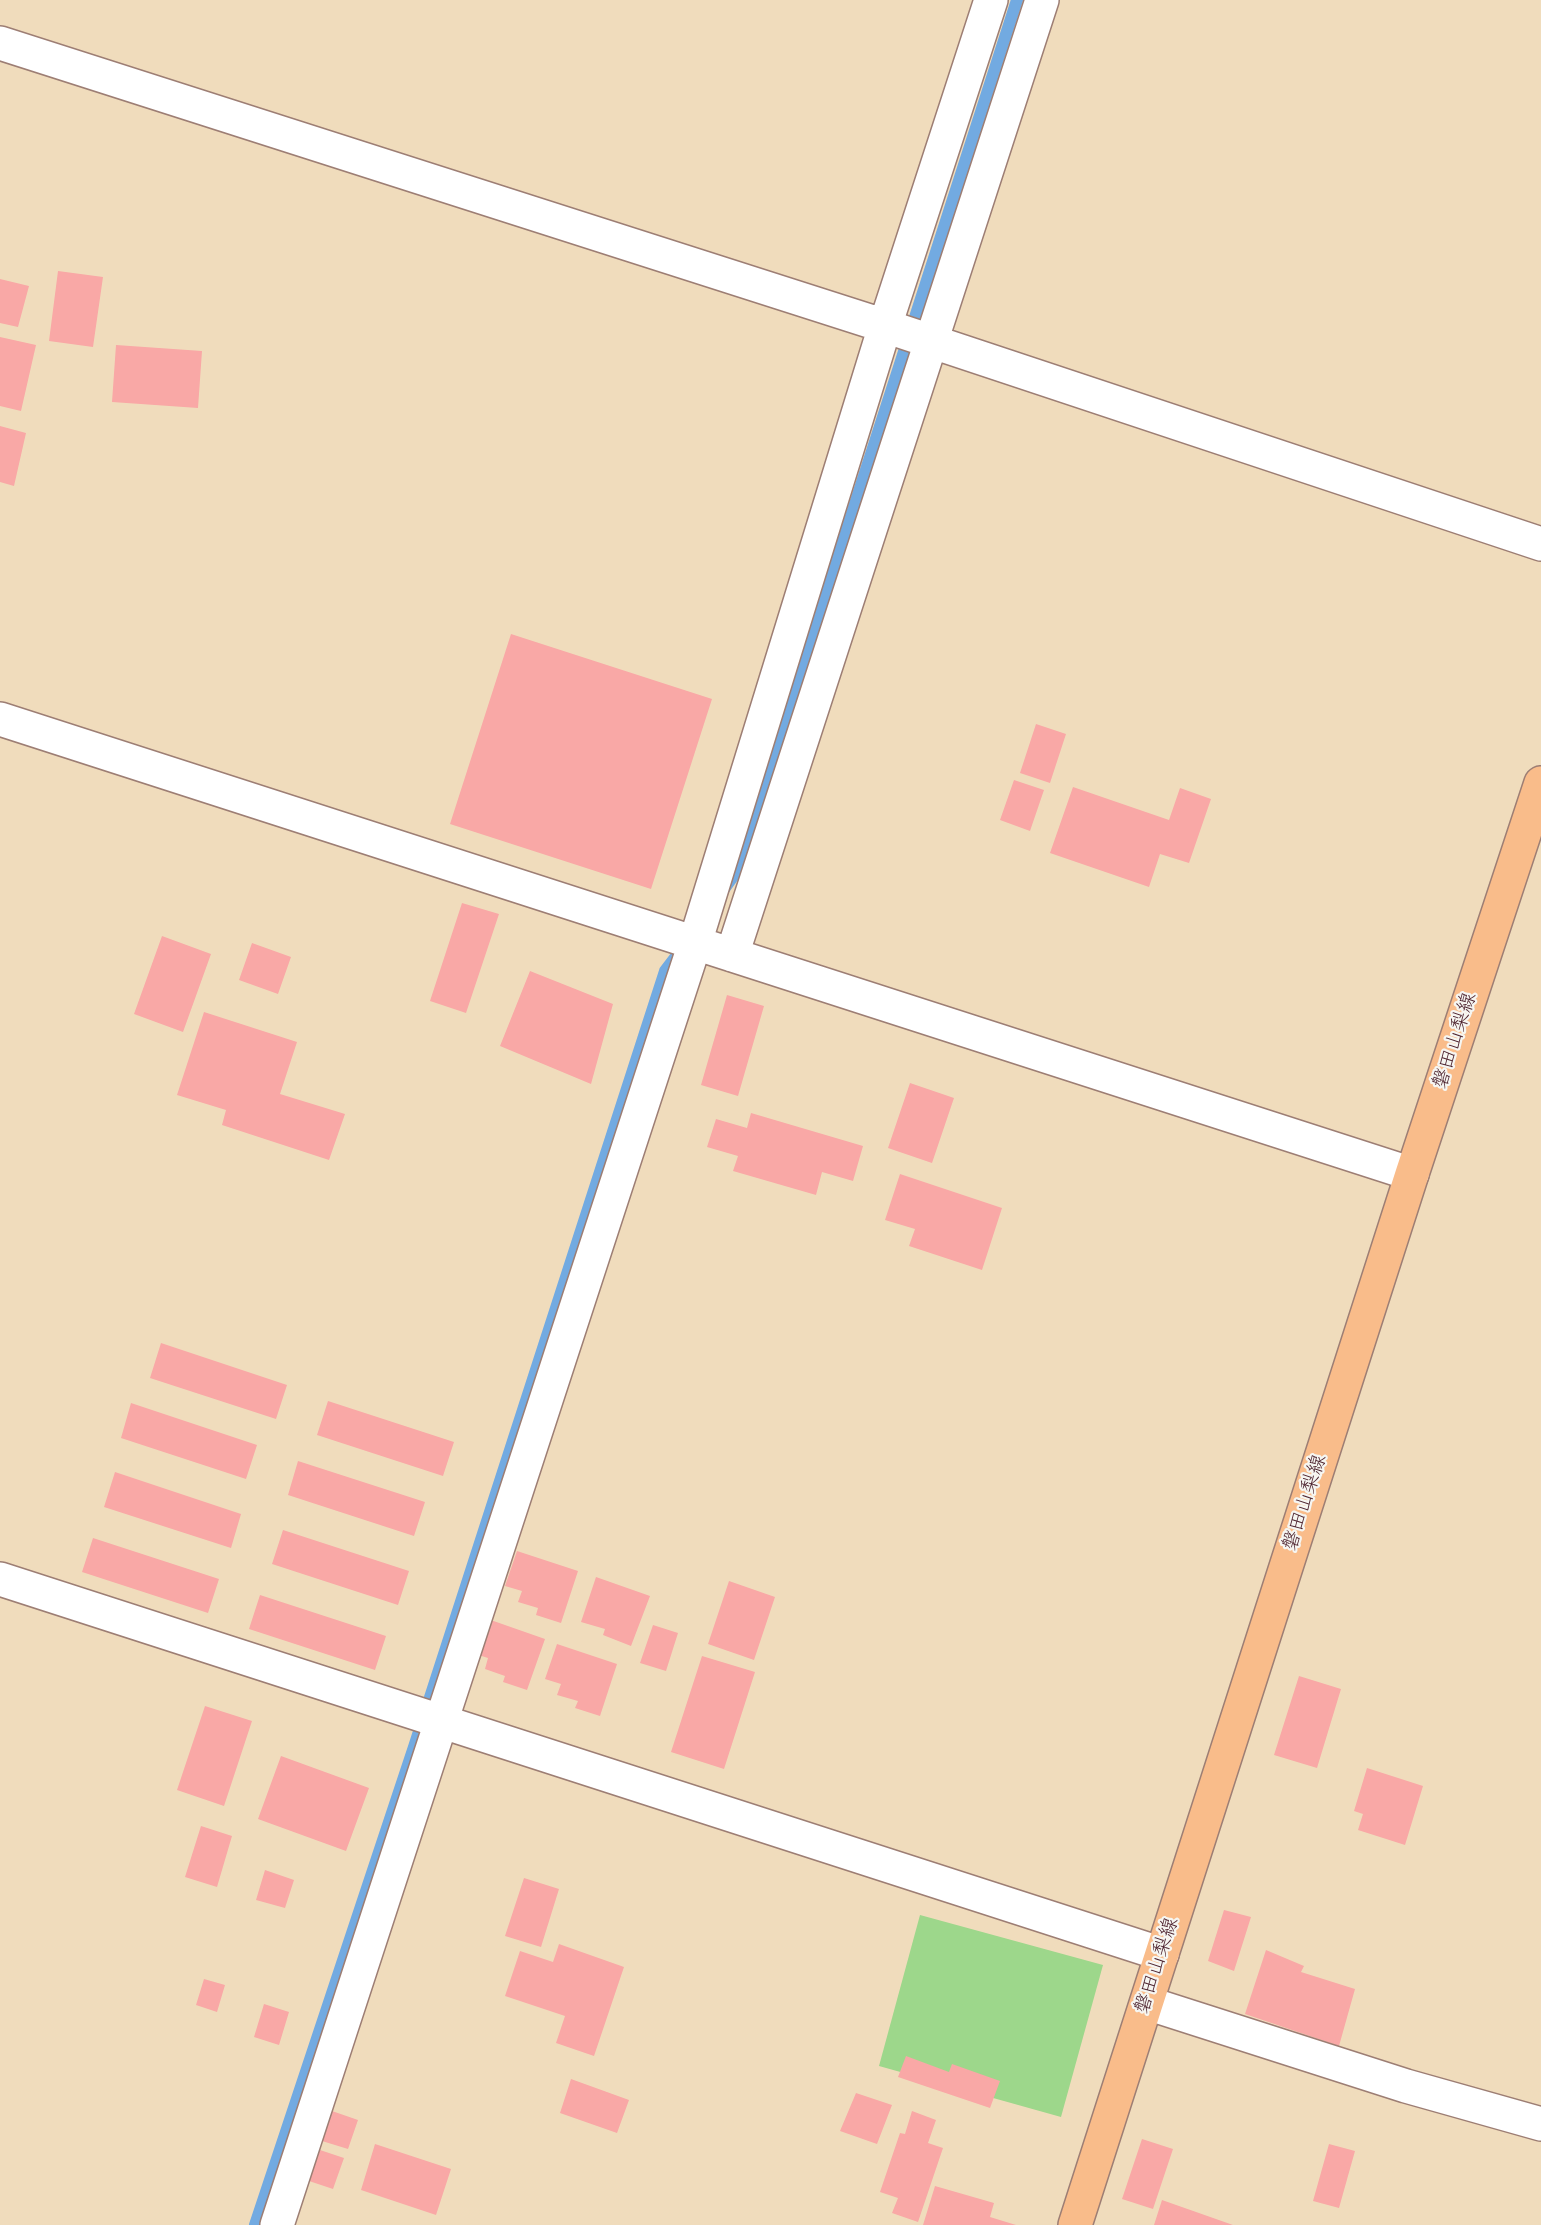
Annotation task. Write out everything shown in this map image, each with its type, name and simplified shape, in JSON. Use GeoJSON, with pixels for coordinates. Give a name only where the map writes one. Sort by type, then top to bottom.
{"type":"FeatureCollection","features":[{"type":"Feature","properties":{"kind":"main road","name":"磐田山梨線"},"geometry":{"type":"LineString","coordinates":[[1075,2225],[1412,1174],[1541,783]]}},
{"type":"Feature","properties":{"kind":"street"},"geometry":{"type":"LineString","coordinates":[[277,2225],[695,943],[885,326],[991,0]]}},
{"type":"Feature","properties":{"kind":"street"},"geometry":{"type":"LineString","coordinates":[[732,955],[1042,0]]}},
{"type":"Feature","properties":{"kind":"street"},"geometry":{"type":"LineString","coordinates":[[0,44],[932,341],[1541,544]]}},
{"type":"Feature","properties":{"kind":"street"},"geometry":{"type":"LineString","coordinates":[[0,719],[1412,1174]]}},
{"type":"Feature","properties":{"kind":"street"},"geometry":{"type":"LineString","coordinates":[[0,1579],[1162,1954]]}},
{"type":"Feature","properties":{"kind":"street"},"geometry":{"type":"LineString","coordinates":[[1147,2003],[1406,2086],[1541,2124]]}},
{"type":"Feature","properties":{"kind":"green space"},"geometry":{"type":"Polygon","coordinates":[[[920,1915],[1103,1965],[1061,2117],[879,2066],[920,1915]]]}},
{"type":"Feature","properties":{"kind":"building"},"geometry":{"type":"Polygon","coordinates":[[[58,271],[103,277],[93,347],[49,341],[58,271]]]}},
{"type":"Feature","properties":{"kind":"building"},"geometry":{"type":"Polygon","coordinates":[[[0,279],[29,286],[18,327],[0,323],[0,279]]]}},
{"type":"Feature","properties":{"kind":"building"},"geometry":{"type":"Polygon","coordinates":[[[0,337],[36,345],[21,411],[0,406],[0,337]]]}},
{"type":"Feature","properties":{"kind":"building"},"geometry":{"type":"Polygon","coordinates":[[[116,345],[202,351],[198,408],[112,402],[116,345]]]}},
{"type":"Feature","properties":{"kind":"building"},"geometry":{"type":"Polygon","coordinates":[[[0,426],[26,433],[14,486],[0,482],[0,426]]]}},
{"type":"Feature","properties":{"kind":"building"},"geometry":{"type":"Polygon","coordinates":[[[511,634],[712,699],[651,889],[450,824],[511,634]]]}},
{"type":"Feature","properties":{"kind":"building"},"geometry":{"type":"Polygon","coordinates":[[[1036,724],[1066,734],[1050,783],[1020,773],[1036,724]]]}},
{"type":"Feature","properties":{"kind":"building"},"geometry":{"type":"Polygon","coordinates":[[[1014,780],[1044,790],[1030,831],[1000,820],[1014,780]]]}},
{"type":"Feature","properties":{"kind":"building"},"geometry":{"type":"Polygon","coordinates":[[[1073,787],[1169,820],[1180,788],[1211,799],[1189,863],[1160,854],[1149,887],[1050,853],[1073,787]]]}},
{"type":"Feature","properties":{"kind":"building"},"geometry":{"type":"Polygon","coordinates":[[[462,903],[499,914],[466,1013],[430,1001],[462,903]]]}},
{"type":"Feature","properties":{"kind":"building"},"geometry":{"type":"Polygon","coordinates":[[[162,936],[211,954],[183,1032],[134,1014],[162,936]]]}},
{"type":"Feature","properties":{"kind":"building"},"geometry":{"type":"Polygon","coordinates":[[[252,943],[291,957],[278,994],[239,980],[252,943]]]}},
{"type":"Feature","properties":{"kind":"building"},"geometry":{"type":"Polygon","coordinates":[[[530,971],[613,1004],[591,1084],[500,1046],[530,971]]]}},
{"type":"Feature","properties":{"kind":"building"},"geometry":{"type":"Polygon","coordinates":[[[727,995],[764,1006],[738,1096],[701,1085],[727,995]]]}},
{"type":"Feature","properties":{"kind":"building"},"geometry":{"type":"Polygon","coordinates":[[[204,1012],[297,1042],[280,1094],[345,1114],[329,1160],[222,1125],[226,1110],[177,1095],[204,1012]]]}},
{"type":"Feature","properties":{"kind":"building"},"geometry":{"type":"Polygon","coordinates":[[[910,1083],[954,1098],[932,1163],[888,1148],[910,1083]]]}},
{"type":"Feature","properties":{"kind":"building"},"geometry":{"type":"Polygon","coordinates":[[[751,1113],[863,1146],[853,1181],[822,1172],[816,1195],[733,1171],[738,1156],[707,1147],[716,1119],[747,1128],[751,1113]]]}},
{"type":"Feature","properties":{"kind":"building"},"geometry":{"type":"Polygon","coordinates":[[[900,1174],[1002,1208],[982,1270],[909,1246],[915,1229],[885,1220],[900,1174]]]}},
{"type":"Feature","properties":{"kind":"building"},"geometry":{"type":"Polygon","coordinates":[[[161,1343],[287,1385],[276,1419],[150,1378],[161,1343]]]}},
{"type":"Feature","properties":{"kind":"building"},"geometry":{"type":"Polygon","coordinates":[[[328,1401],[454,1442],[443,1476],[317,1435],[328,1401]]]}},
{"type":"Feature","properties":{"kind":"building"},"geometry":{"type":"Polygon","coordinates":[[[131,1403],[257,1445],[246,1479],[121,1438],[131,1403]]]}},
{"type":"Feature","properties":{"kind":"building"},"geometry":{"type":"Polygon","coordinates":[[[298,1461],[425,1502],[414,1536],[288,1495],[298,1461]]]}},
{"type":"Feature","properties":{"kind":"building"},"geometry":{"type":"Polygon","coordinates":[[[115,1472],[241,1514],[231,1548],[104,1507],[115,1472]]]}},
{"type":"Feature","properties":{"kind":"building"},"geometry":{"type":"Polygon","coordinates":[[[283,1530],[409,1571],[398,1605],[272,1564],[283,1530]]]}},
{"type":"Feature","properties":{"kind":"building"},"geometry":{"type":"Polygon","coordinates":[[[93,1538],[219,1579],[208,1613],[82,1572],[93,1538]]]}},
{"type":"Feature","properties":{"kind":"building"},"geometry":{"type":"Polygon","coordinates":[[[517,1551],[578,1571],[561,1623],[536,1615],[538,1608],[518,1602],[522,1591],[505,1586],[517,1551]]]}},
{"type":"Feature","properties":{"kind":"building"},"geometry":{"type":"Polygon","coordinates":[[[596,1577],[650,1596],[631,1646],[603,1635],[605,1629],[581,1622],[596,1577]]]}},
{"type":"Feature","properties":{"kind":"building"},"geometry":{"type":"Polygon","coordinates":[[[729,1581],[775,1597],[754,1660],[708,1644],[729,1581]]]}},
{"type":"Feature","properties":{"kind":"building"},"geometry":{"type":"Polygon","coordinates":[[[260,1595],[386,1636],[375,1670],[249,1629],[260,1595]]]}},
{"type":"Feature","properties":{"kind":"building"},"geometry":{"type":"Polygon","coordinates":[[[485,1618],[545,1639],[527,1690],[503,1682],[505,1676],[485,1669],[488,1658],[472,1653],[485,1618]]]}},
{"type":"Feature","properties":{"kind":"building"},"geometry":{"type":"Polygon","coordinates":[[[653,1625],[678,1633],[666,1671],[640,1663],[653,1625]]]}},
{"type":"Feature","properties":{"kind":"building"},"geometry":{"type":"Polygon","coordinates":[[[557,1644],[617,1664],[600,1716],[575,1708],[578,1701],[557,1695],[561,1684],[545,1679],[557,1644]]]}},
{"type":"Feature","properties":{"kind":"building"},"geometry":{"type":"Polygon","coordinates":[[[702,1656],[755,1672],[724,1769],[671,1752],[702,1656]]]}},
{"type":"Feature","properties":{"kind":"building"},"geometry":{"type":"Polygon","coordinates":[[[1299,1676],[1341,1689],[1317,1768],[1274,1755],[1299,1676]]]}},
{"type":"Feature","properties":{"kind":"building"},"geometry":{"type":"Polygon","coordinates":[[[205,1706],[252,1721],[224,1806],[177,1790],[205,1706]]]}},
{"type":"Feature","properties":{"kind":"building"},"geometry":{"type":"Polygon","coordinates":[[[281,1756],[369,1788],[346,1851],[258,1819],[281,1756]]]}},
{"type":"Feature","properties":{"kind":"building"},"geometry":{"type":"Polygon","coordinates":[[[1367,1768],[1423,1786],[1405,1845],[1358,1830],[1363,1814],[1354,1811],[1367,1768]]]}},
{"type":"Feature","properties":{"kind":"building"},"geometry":{"type":"Polygon","coordinates":[[[201,1826],[232,1836],[217,1887],[185,1877],[201,1826]]]}},
{"type":"Feature","properties":{"kind":"building"},"geometry":{"type":"Polygon","coordinates":[[[265,1870],[294,1880],[285,1908],[256,1900],[265,1870]]]}},
{"type":"Feature","properties":{"kind":"building"},"geometry":{"type":"Polygon","coordinates":[[[524,1878],[559,1889],[541,1947],[505,1936],[524,1878]]]}},
{"type":"Feature","properties":{"kind":"building"},"geometry":{"type":"Polygon","coordinates":[[[1224,1910],[1251,1917],[1234,1971],[1208,1961],[1224,1910]]]}},
{"type":"Feature","properties":{"kind":"building"},"geometry":{"type":"Polygon","coordinates":[[[559,1944],[624,1967],[594,2056],[556,2043],[565,2016],[505,1996],[520,1951],[553,1962],[559,1944]]]}},
{"type":"Feature","properties":{"kind":"building"},"geometry":{"type":"Polygon","coordinates":[[[1266,1950],[1304,1966],[1301,1972],[1355,1989],[1339,2046],[1245,2014],[1266,1950]]]}},
{"type":"Feature","properties":{"kind":"building"},"geometry":{"type":"Polygon","coordinates":[[[204,1979],[225,1985],[217,2012],[196,2005],[204,1979]]]}},
{"type":"Feature","properties":{"kind":"building"},"geometry":{"type":"Polygon","coordinates":[[[264,2004],[289,2012],[279,2045],[254,2037],[264,2004]]]}},
{"type":"Feature","properties":{"kind":"building"},"geometry":{"type":"Polygon","coordinates":[[[906,2056],[949,2072],[952,2064],[1000,2081],[990,2108],[898,2077],[906,2056]]]}},
{"type":"Feature","properties":{"kind":"building"},"geometry":{"type":"Polygon","coordinates":[[[571,2079],[629,2100],[617,2133],[560,2113],[571,2079]]]}},
{"type":"Feature","properties":{"kind":"building"},"geometry":{"type":"Polygon","coordinates":[[[856,2093],[892,2105],[877,2144],[840,2131],[856,2093]]]}},
{"type":"Feature","properties":{"kind":"building"},"geometry":{"type":"Polygon","coordinates":[[[332,2111],[358,2120],[348,2149],[322,2141],[332,2111]]]}},
{"type":"Feature","properties":{"kind":"building"},"geometry":{"type":"Polygon","coordinates":[[[912,2111],[936,2120],[928,2143],[943,2148],[918,2222],[892,2213],[898,2198],[880,2192],[900,2133],[905,2134],[912,2111]]]}},
{"type":"Feature","properties":{"kind":"building"},"geometry":{"type":"Polygon","coordinates":[[[1142,2139],[1173,2149],[1153,2209],[1122,2199],[1142,2139]]]}},
{"type":"Feature","properties":{"kind":"building"},"geometry":{"type":"Polygon","coordinates":[[[375,2144],[451,2169],[436,2215],[361,2190],[375,2144]]]}},
{"type":"Feature","properties":{"kind":"building"},"geometry":{"type":"Polygon","coordinates":[[[1329,2144],[1355,2151],[1339,2208],[1313,2201],[1329,2144]]]}},
{"type":"Feature","properties":{"kind":"building"},"geometry":{"type":"Polygon","coordinates":[[[317,2149],[344,2158],[333,2189],[306,2180],[317,2149]]]}},
{"type":"Feature","properties":{"kind":"building"},"geometry":{"type":"Polygon","coordinates":[[[935,2186],[994,2203],[990,2217],[1016,2225],[923,2225],[935,2186]]]}},
{"type":"Feature","properties":{"kind":"building"},"geometry":{"type":"Polygon","coordinates":[[[1162,2200],[1233,2225],[1154,2225],[1162,2200]]]}},
{"type":"Feature","properties":{"kind":"waterway"},"geometry":{"type":"LineString","coordinates":[[724,889],[737,871],[1017,0]]}},
{"type":"Feature","properties":{"kind":"waterway"},"geometry":{"type":"LineString","coordinates":[[255,2225],[414,1747],[665,971],[681,950]]}}]}
